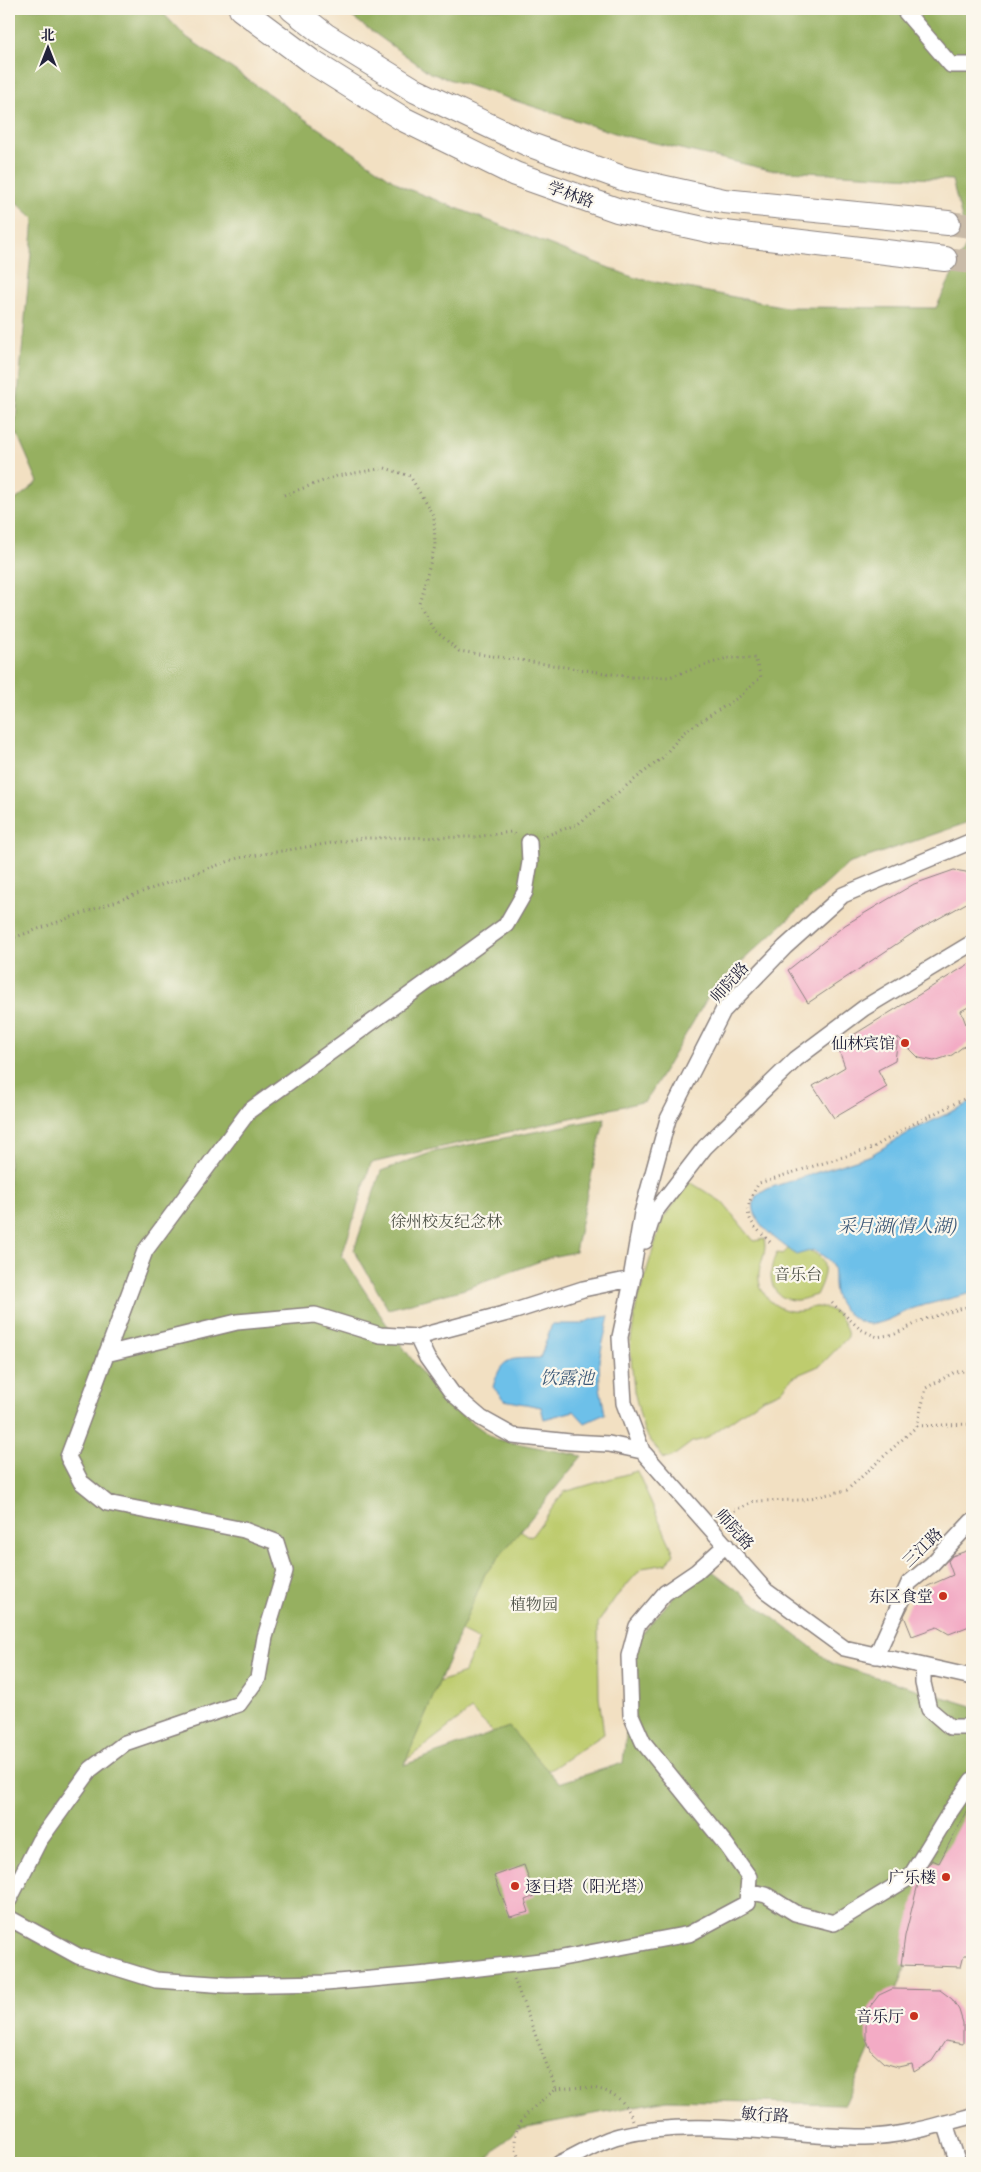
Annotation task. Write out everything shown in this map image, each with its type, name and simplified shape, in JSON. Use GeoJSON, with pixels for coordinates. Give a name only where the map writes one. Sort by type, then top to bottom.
{"type":"FeatureCollection","features":[{"type":"Feature","properties":{"kind":"main road","name":"学林路"},"geometry":{"type":"LineString","coordinates":[[241,9],[312,62],[403,119],[515,174],[617,210],[717,232],[945,259]]}},
{"type":"Feature","properties":{"kind":"main road","name":"学林路"},"geometry":{"type":"LineString","coordinates":[[292,9],[325,35],[416,91],[528,144],[625,178],[724,201],[948,223]]}},
{"type":"Feature","properties":{"kind":"street"},"geometry":{"type":"LineString","coordinates":[[902,9],[951,65],[972,65]]}},
{"type":"Feature","properties":{"kind":"street","name":"师院路"},"geometry":{"type":"LineString","coordinates":[[972,841],[843,895],[785,947],[723,1011],[668,1119],[642,1213],[620,1337],[624,1403],[642,1451],[766,1591],[844,1648],[972,1677]]}},
{"type":"Feature","properties":{"kind":"street"},"geometry":{"type":"LineString","coordinates":[[9,1900],[39,1841],[90,1768],[125,1743],[240,1704],[258,1678],[265,1637],[285,1571],[276,1542],[244,1530],[107,1503],[81,1482],[68,1457],[145,1251],[249,1110],[506,925],[525,892],[530,862],[529,842]]}},
{"type":"Feature","properties":{"kind":"street","name":"师院路"},"geometry":{"type":"LineString","coordinates":[[631,1279],[654,1213],[705,1147],[804,1053],[864,1008],[972,943]]}},
{"type":"Feature","properties":{"kind":"street"},"geometry":{"type":"LineString","coordinates":[[106,1354],[237,1322],[314,1315],[380,1335],[417,1337],[515,1311],[583,1289],[631,1279]]}},
{"type":"Feature","properties":{"kind":"street"},"geometry":{"type":"LineString","coordinates":[[417,1337],[426,1358],[452,1393],[481,1418],[513,1436],[609,1444],[642,1451]]}},
{"type":"Feature","properties":{"kind":"street","name":"三江路"},"geometry":{"type":"LineString","coordinates":[[876,1656],[908,1583],[932,1564],[972,1521]]}},
{"type":"Feature","properties":{"kind":"street"},"geometry":{"type":"LineString","coordinates":[[9,1918],[78,1956],[156,1980],[227,1985],[326,1983],[557,1960],[689,1934],[747,1903],[749,1878],[727,1846],[643,1742],[631,1715],[628,1656],[637,1626],[666,1593],[696,1572],[726,1545]]}},
{"type":"Feature","properties":{"kind":"street"},"geometry":{"type":"LineString","coordinates":[[923,1666],[923,1683],[929,1710],[950,1727],[972,1727]]}},
{"type":"Feature","properties":{"kind":"street"},"geometry":{"type":"LineString","coordinates":[[748,1891],[766,1895],[795,1913],[834,1923],[910,1878],[972,1780]]}},
{"type":"Feature","properties":{"kind":"street","name":"敏行路"},"geometry":{"type":"LineString","coordinates":[[560,2163],[618,2136],[672,2129],[758,2130],[866,2137],[925,2129],[972,2116]]}},
{"type":"Feature","properties":{"kind":"street"},"geometry":{"type":"LineString","coordinates":[[945,2123],[958,2163]]}},
{"type":"Feature","properties":{"kind":"path"},"geometry":{"type":"LineString","coordinates":[[10,939],[238,858],[362,838],[475,837],[512,832],[529,842],[578,824],[662,758],[684,732],[739,697],[761,677],[756,658],[727,658],[669,677],[631,677],[459,651],[433,629],[419,603],[435,546],[434,517],[410,476],[385,468],[337,476],[284,495]]}},
{"type":"Feature","properties":{"kind":"path"},"geometry":{"type":"LineString","coordinates":[[770,1242],[751,1223],[747,1215],[747,1206],[759,1182],[872,1148],[914,1123],[966,1098],[972,1093]]}},
{"type":"Feature","properties":{"kind":"path"},"geometry":{"type":"LineString","coordinates":[[832,1303],[860,1330],[877,1337],[895,1334],[925,1319],[971,1305],[972,1310]]}},
{"type":"Feature","properties":{"kind":"path"},"geometry":{"type":"LineString","coordinates":[[707,1523],[754,1501],[802,1500],[847,1490],[917,1426],[926,1388],[955,1372],[972,1370]]}},
{"type":"Feature","properties":{"kind":"path"},"geometry":{"type":"LineString","coordinates":[[917,1426],[972,1424]]}},
{"type":"Feature","properties":{"kind":"path"},"geometry":{"type":"LineString","coordinates":[[508,1965],[556,2089]]}},
{"type":"Feature","properties":{"kind":"path"},"geometry":{"type":"LineString","coordinates":[[521,2163],[514,2143],[516,2129],[529,2110],[556,2089],[585,2088],[615,2094],[624,2103],[637,2133]]}},
{"type":"Feature","properties":{"kind":"green space"},"geometry":{"type":"Polygon","coordinates":[[[9,9],[159,9],[185,36],[403,187],[635,278],[786,307],[936,308],[968,242],[952,180],[770,170],[621,135],[430,73],[341,9],[972,9],[972,821],[848,864],[714,987],[646,1101],[371,1163],[342,1256],[383,1319],[441,1400],[495,1439],[582,1456],[485,1574],[404,1765],[509,1727],[559,1783],[623,1763],[636,1641],[702,1563],[833,1664],[972,1706],[972,1825],[959,1826],[895,1995],[845,2104],[667,2100],[517,2129],[482,2163],[9,2163],[9,505],[38,482],[15,429],[34,219],[9,195],[9,9]]]}},
{"type":"Feature","properties":{"kind":"green space","name":"徐州校友纪念林"},"geometry":{"type":"Polygon","coordinates":[[[605,1118],[575,1252],[551,1257],[465,1289],[388,1309],[354,1250],[381,1171],[433,1152],[605,1118]]]}},
{"type":"Feature","properties":{"kind":"green space"},"geometry":{"type":"Polygon","coordinates":[[[690,1182],[722,1202],[754,1241],[764,1239],[765,1246],[759,1283],[765,1295],[773,1303],[789,1311],[802,1311],[822,1307],[833,1311],[841,1319],[848,1337],[821,1365],[793,1377],[781,1391],[762,1399],[705,1439],[692,1442],[672,1457],[664,1459],[644,1431],[634,1391],[630,1346],[636,1306],[662,1220],[690,1182]]]}},
{"type":"Feature","properties":{"kind":"green space","name":"音乐台"},"geometry":{"type":"Polygon","coordinates":[[[796,1247],[815,1253],[820,1257],[824,1269],[816,1295],[793,1300],[785,1298],[774,1289],[771,1275],[777,1253],[783,1254],[789,1248],[796,1247]]]}},
{"type":"Feature","properties":{"kind":"green space","name":"植物园"},"geometry":{"type":"Polygon","coordinates":[[[637,1471],[674,1553],[667,1564],[642,1568],[615,1598],[598,1623],[599,1697],[604,1734],[553,1768],[536,1775],[471,1710],[405,1761],[439,1682],[464,1673],[479,1640],[451,1626],[503,1519],[531,1537],[564,1492],[637,1471]]]}},
{"type":"Feature","properties":{"kind":"water","name":"采月湖(情人湖)"},"geometry":{"type":"Polygon","coordinates":[[[972,1102],[972,1293],[917,1307],[882,1322],[870,1324],[853,1318],[839,1303],[835,1293],[833,1267],[828,1259],[813,1250],[796,1255],[773,1237],[759,1222],[755,1214],[756,1196],[769,1188],[871,1155],[913,1130],[972,1102]]]}},
{"type":"Feature","properties":{"kind":"water","name":"饮露池"},"geometry":{"type":"Polygon","coordinates":[[[609,1316],[599,1360],[600,1387],[605,1414],[585,1423],[574,1411],[544,1419],[541,1407],[504,1400],[493,1387],[496,1377],[504,1364],[514,1359],[540,1358],[552,1324],[581,1324],[592,1319],[609,1316]]]}},
{"type":"Feature","properties":{"kind":"building","name":"仙林宾馆"},"geometry":{"type":"Polygon","coordinates":[[[954,870],[966,872],[972,879],[972,900],[916,931],[808,1003],[788,970],[845,925],[914,884],[954,870]]]}},
{"type":"Feature","properties":{"kind":"building","name":"仙林宾馆"},"geometry":{"type":"Polygon","coordinates":[[[972,962],[972,1005],[961,1011],[972,1040],[952,1055],[934,1061],[919,1058],[898,1037],[895,1061],[878,1070],[887,1087],[834,1118],[813,1086],[845,1067],[837,1045],[972,962]]]}},
{"type":"Feature","properties":{"kind":"building","name":"东区食堂"},"geometry":{"type":"Polygon","coordinates":[[[972,1549],[972,1625],[949,1634],[937,1627],[912,1636],[904,1616],[913,1598],[928,1586],[953,1575],[948,1561],[952,1556],[972,1549]]]}},
{"type":"Feature","properties":{"kind":"building","name":"广乐楼"},"geometry":{"type":"Polygon","coordinates":[[[972,1800],[972,1934],[968,1955],[964,1955],[961,1967],[901,1965],[905,1936],[919,1880],[932,1860],[939,1863],[972,1800]]]}},
{"type":"Feature","properties":{"kind":"building","name":"逐日塔（阳光塔）"},"geometry":{"type":"Polygon","coordinates":[[[524,1865],[535,1896],[525,1900],[529,1912],[510,1917],[494,1876],[524,1865]]]}},
{"type":"Feature","properties":{"kind":"building","name":"音乐厅"},"geometry":{"type":"Polygon","coordinates":[[[892,1989],[940,1990],[952,1999],[959,2010],[963,2023],[963,2044],[945,2041],[932,2061],[914,2072],[912,2064],[898,2067],[884,2063],[872,2052],[866,2039],[866,2022],[869,2008],[879,1995],[892,1989]]]}},
{"type":"Feature","properties":{"kind":"tunnel"},"geometry":{"type":"LineString","coordinates":[[948,223],[972,226]]}},
{"type":"Feature","properties":{"kind":"tunnel"},"geometry":{"type":"LineString","coordinates":[[945,259],[972,262]]}},
{"type":"Feature","properties":{"kind":"place","name":"仙林宾馆"},"geometry":{"type":"Point","coordinates":[905,1043]}},
{"type":"Feature","properties":{"kind":"place","name":"东区食堂"},"geometry":{"type":"Point","coordinates":[943,1596]}},
{"type":"Feature","properties":{"kind":"place","name":"广乐楼"},"geometry":{"type":"Point","coordinates":[946,1877]}},
{"type":"Feature","properties":{"kind":"place","name":"逐日塔（阳光塔）"},"geometry":{"type":"Point","coordinates":[515,1886]}},
{"type":"Feature","properties":{"kind":"place","name":"音乐厅"},"geometry":{"type":"Point","coordinates":[914,2016]}}]}
